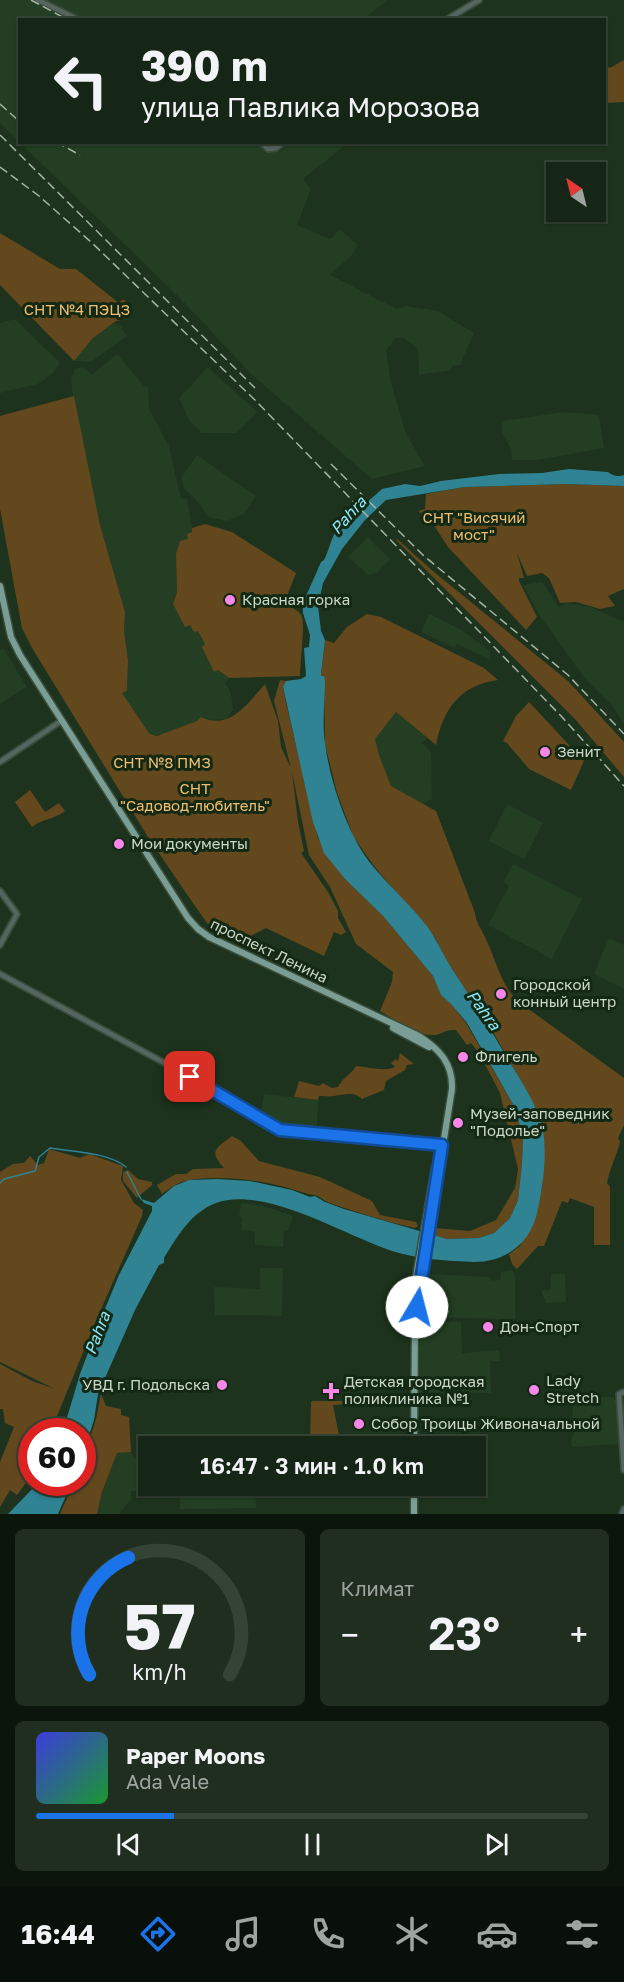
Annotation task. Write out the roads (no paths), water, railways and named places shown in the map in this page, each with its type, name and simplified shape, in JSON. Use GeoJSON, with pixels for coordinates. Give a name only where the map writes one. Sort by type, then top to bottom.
{"type":"FeatureCollection","features":[{"type":"Feature","properties":{"kind":"main road","name":"проспект Ленина"},"geometry":{"type":"LineString","coordinates":[[0,586],[11,637],[60,722]]}},
{"type":"Feature","properties":{"kind":"main road","name":"проспект Ленина"},"geometry":{"type":"LineString","coordinates":[[0,602],[5,628],[12,647],[188,918],[198,929],[209,937],[419,1036],[438,1050],[449,1065],[452,1078],[416,1294],[414,1436]]}},
{"type":"Feature","properties":{"kind":"main road"},"geometry":{"type":"LineString","coordinates":[[414,1496],[414,1514]]}},
{"type":"Feature","properties":{"kind":"street"},"geometry":{"type":"LineString","coordinates":[[38,0],[75,18]]}},
{"type":"Feature","properties":{"kind":"street"},"geometry":{"type":"LineString","coordinates":[[449,18],[480,0]]}},
{"type":"Feature","properties":{"kind":"street"},"geometry":{"type":"LineString","coordinates":[[262,144],[268,149],[276,148],[281,144]]}},
{"type":"Feature","properties":{"kind":"street"},"geometry":{"type":"LineString","coordinates":[[0,762],[60,722]]}},
{"type":"Feature","properties":{"kind":"street"},"geometry":{"type":"LineString","coordinates":[[0,891],[17,914],[0,945]]}},
{"type":"Feature","properties":{"kind":"street"},"geometry":{"type":"LineString","coordinates":[[0,974],[172,1067],[280,1130],[440,1144]]}},
{"type":"Feature","properties":{"kind":"street"},"geometry":{"type":"LineString","coordinates":[[621,1393],[624,1470]]}},
{"type":"Feature","properties":{"kind":"street"},"geometry":{"type":"LineString","coordinates":[[622,1514],[624,1509]]}},
{"type":"Feature","properties":{"kind":"water","name":"Pahra"},"geometry":{"type":"Polygon","coordinates":[[[569,469],[608,472],[618,476],[624,475],[624,486],[566,484],[465,487],[386,500],[365,520],[342,549],[323,583],[318,606],[321,631],[325,640],[321,674],[325,681],[324,735],[332,779],[349,826],[369,861],[430,930],[523,1084],[542,1126],[544,1170],[537,1213],[529,1234],[514,1249],[496,1259],[464,1262],[422,1258],[392,1251],[280,1206],[235,1199],[216,1203],[192,1219],[164,1258],[164,1263],[159,1265],[135,1310],[98,1394],[94,1418],[67,1418],[80,1374],[102,1316],[119,1275],[152,1211],[152,1206],[141,1199],[154,1203],[174,1186],[189,1180],[250,1181],[292,1190],[310,1197],[315,1196],[344,1209],[447,1239],[479,1238],[494,1233],[510,1218],[518,1200],[523,1136],[514,1106],[467,1023],[441,995],[433,976],[383,916],[345,879],[324,853],[313,822],[283,687],[286,681],[306,676],[304,648],[309,647],[310,635],[303,613],[303,603],[336,531],[348,527],[358,510],[382,489],[405,484],[420,486],[499,474],[542,473],[569,469]]]}},
{"type":"Feature","properties":{"kind":"water"},"geometry":{"type":"Polygon","coordinates":[[[25,1496],[66,1496],[58,1514],[8,1514],[25,1496]]]}},
{"type":"Feature","properties":{"kind":"waterway"},"geometry":{"type":"LineString","coordinates":[[0,1183],[4,1179],[35,1171],[39,1157],[50,1148],[100,1155],[126,1167]]}},
{"type":"Feature","properties":{"kind":"waterway"},"geometry":{"type":"LineString","coordinates":[[127,1172],[141,1199]]}},
{"type":"Feature","properties":{"kind":"railway"},"geometry":{"type":"LineString","coordinates":[[31,0],[64,18]]}},
{"type":"Feature","properties":{"kind":"railway"},"geometry":{"type":"LineString","coordinates":[[0,104],[18,120]]}},
{"type":"Feature","properties":{"kind":"railway"},"geometry":{"type":"LineString","coordinates":[[0,135],[255,388]]}},
{"type":"Feature","properties":{"kind":"railway"},"geometry":{"type":"LineString","coordinates":[[60,144],[80,155]]}},
{"type":"Feature","properties":{"kind":"railway"},"geometry":{"type":"LineString","coordinates":[[0,167],[39,196],[91,242],[256,401],[562,717],[624,786]]}},
{"type":"Feature","properties":{"kind":"railway"},"geometry":{"type":"LineString","coordinates":[[331,464],[424,556],[568,675],[624,734]]}},
{"type":"Feature","properties":{"kind":"place","name":"Красная горка"},"geometry":{"type":"Point","coordinates":[230,600]}},
{"type":"Feature","properties":{"kind":"place","name":"Зенит"},"geometry":{"type":"Point","coordinates":[545,752]}},
{"type":"Feature","properties":{"kind":"place","name":"Мои документы"},"geometry":{"type":"Point","coordinates":[119,844]}},
{"type":"Feature","properties":{"kind":"place","name":"Городской конный центр"},"geometry":{"type":"Point","coordinates":[501,994]}},
{"type":"Feature","properties":{"kind":"place","name":"Флигель"},"geometry":{"type":"Point","coordinates":[463,1057]}},
{"type":"Feature","properties":{"kind":"place","name":"Музей-заповедник \"Подолье\""},"geometry":{"type":"Point","coordinates":[458,1123]}},
{"type":"Feature","properties":{"kind":"place","name":"Дон-Спорт"},"geometry":{"type":"Point","coordinates":[488,1327]}},
{"type":"Feature","properties":{"kind":"place","name":"УВД г. Подольска"},"geometry":{"type":"Point","coordinates":[222,1385]}},
{"type":"Feature","properties":{"kind":"place","name":"Lady Stretch"},"geometry":{"type":"Point","coordinates":[534,1390]}},
{"type":"Feature","properties":{"kind":"place","name":"Детская городская поликлиника №1"},"geometry":{"type":"Point","coordinates":[331,1391]}},
{"type":"Feature","properties":{"kind":"place","name":"Собор Троицы Живоначальной"},"geometry":{"type":"Point","coordinates":[359,1424]}},
{"type":"Feature","properties":{"kind":"park label","name":"СНТ №4 ПЭЦЗ"},"geometry":{"type":"Point","coordinates":[77,310]}},
{"type":"Feature","properties":{"kind":"park label","name":"СНТ \"Висячий мост\""},"geometry":{"type":"Point","coordinates":[474,526]}},
{"type":"Feature","properties":{"kind":"park label","name":"СНТ №8 ПМЗ"},"geometry":{"type":"Point","coordinates":[162,763]}},
{"type":"Feature","properties":{"kind":"park label","name":"СНТ \"Садовод-любитель\""},"geometry":{"type":"Point","coordinates":[195,798]}}]}
